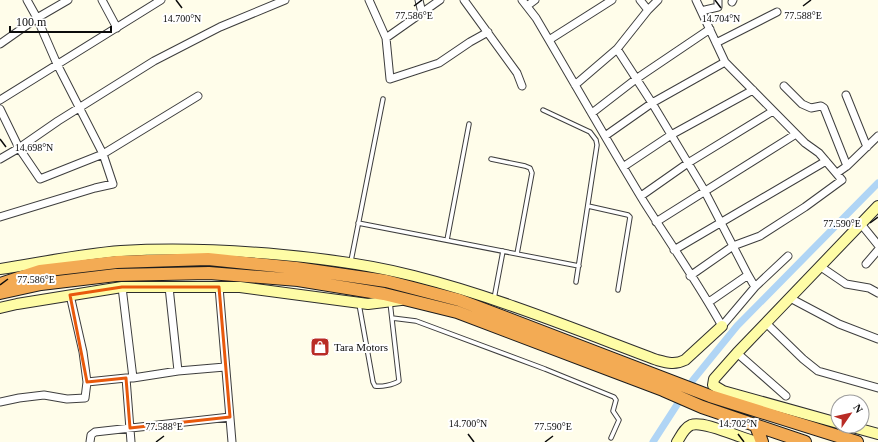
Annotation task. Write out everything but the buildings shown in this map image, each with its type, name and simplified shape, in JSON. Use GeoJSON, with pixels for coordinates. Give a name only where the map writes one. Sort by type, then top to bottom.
{"type":"FeatureCollection","features":[{"type":"Feature","properties":{"kind":"highway"},"geometry":{"type":"LineString","coordinates":[[0,284],[40,271],[117,262],[208,259],[296,268],[386,281],[459,300],[560,340],[710,396],[781,406],[857,442]]}},
{"type":"Feature","properties":{"kind":"highway"},"geometry":{"type":"LineString","coordinates":[[0,293],[41,284],[116,275],[209,273],[298,280],[384,294],[457,312],[663,390],[702,407],[805,442]]}},
{"type":"Feature","properties":{"kind":"highway"},"geometry":{"type":"LineString","coordinates":[[756,426],[762,442]]}},
{"type":"Feature","properties":{"kind":"street"},"geometry":{"type":"LineString","coordinates":[[0,217],[95,188],[113,184],[103,154],[57,64],[37,18],[27,0]]}},
{"type":"Feature","properties":{"kind":"street"},"geometry":{"type":"LineString","coordinates":[[0,44],[37,18],[68,0]]}},
{"type":"Feature","properties":{"kind":"street"},"geometry":{"type":"LineString","coordinates":[[102,0],[117,28]]}},
{"type":"Feature","properties":{"kind":"street"},"geometry":{"type":"LineString","coordinates":[[0,100],[161,0]]}},
{"type":"Feature","properties":{"kind":"street"},"geometry":{"type":"LineString","coordinates":[[0,159],[154,61],[270,3],[285,0]]}},
{"type":"Feature","properties":{"kind":"street"},"geometry":{"type":"LineString","coordinates":[[369,0],[386,38],[390,79],[439,63],[488,32]]}},
{"type":"Feature","properties":{"kind":"street"},"geometry":{"type":"LineString","coordinates":[[419,0],[422,13]]}},
{"type":"Feature","properties":{"kind":"street"},"geometry":{"type":"LineString","coordinates":[[386,38],[440,0]]}},
{"type":"Feature","properties":{"kind":"street"},"geometry":{"type":"LineString","coordinates":[[464,0],[517,73],[522,86]]}},
{"type":"Feature","properties":{"kind":"street"},"geometry":{"type":"LineString","coordinates":[[535,0],[525,3],[536,18],[656,222],[690,276],[709,302],[722,326]]}},
{"type":"Feature","properties":{"kind":"street"},"geometry":{"type":"LineString","coordinates":[[549,40],[612,0]]}},
{"type":"Feature","properties":{"kind":"street"},"geometry":{"type":"LineString","coordinates":[[640,0],[648,10]]}},
{"type":"Feature","properties":{"kind":"street"},"geometry":{"type":"LineString","coordinates":[[575,85],[617,48],[658,0]]}},
{"type":"Feature","properties":{"kind":"street"},"geometry":{"type":"LineString","coordinates":[[690,276],[733,246],[760,236],[805,207],[842,180],[819,153],[805,143],[725,62],[696,0]]}},
{"type":"Feature","properties":{"kind":"street"},"geometry":{"type":"LineString","coordinates":[[701,11],[718,7],[718,0]]}},
{"type":"Feature","properties":{"kind":"street"},"geometry":{"type":"LineString","coordinates":[[716,43],[777,12]]}},
{"type":"Feature","properties":{"kind":"street"},"geometry":{"type":"LineString","coordinates":[[592,113],[636,79],[710,29]]}},
{"type":"Feature","properties":{"kind":"street"},"geometry":{"type":"LineString","coordinates":[[617,48],[705,192],[755,286]]}},
{"type":"Feature","properties":{"kind":"street"},"geometry":{"type":"LineString","coordinates":[[605,136],[652,103],[725,62]]}},
{"type":"Feature","properties":{"kind":"street"},"geometry":{"type":"LineString","coordinates":[[784,86],[802,104],[811,108],[821,106],[824,108],[846,166]]}},
{"type":"Feature","properties":{"kind":"street"},"geometry":{"type":"LineString","coordinates":[[623,167],[671,136],[753,90]]}},
{"type":"Feature","properties":{"kind":"street"},"geometry":{"type":"LineString","coordinates":[[846,95],[867,147]]}},
{"type":"Feature","properties":{"kind":"street"},"geometry":{"type":"LineString","coordinates":[[0,109],[19,148],[40,179],[103,154],[198,96]]}},
{"type":"Feature","properties":{"kind":"street"},"geometry":{"type":"LineString","coordinates":[[641,196],[688,163],[773,111]]}},
{"type":"Feature","properties":{"kind":"street"},"geometry":{"type":"LineString","coordinates":[[656,222],[796,134]]}},
{"type":"Feature","properties":{"kind":"street"},"geometry":{"type":"LineString","coordinates":[[837,174],[878,136]]}},
{"type":"Feature","properties":{"kind":"street"},"geometry":{"type":"LineString","coordinates":[[674,250],[826,161]]}},
{"type":"Feature","properties":{"kind":"street"},"geometry":{"type":"LineString","coordinates":[[830,421],[723,391],[713,386],[714,379],[878,206]]}},
{"type":"Feature","properties":{"kind":"street"},"geometry":{"type":"LineString","coordinates":[[861,224],[878,245]]}},
{"type":"Feature","properties":{"kind":"street"},"geometry":{"type":"LineString","coordinates":[[0,269],[117,252],[201,249],[237,250],[334,260],[414,275],[494,300],[672,364],[685,360],[722,326],[755,286],[788,256]]}},
{"type":"Feature","properties":{"kind":"street"},"geometry":{"type":"LineString","coordinates":[[866,264],[878,250]]}},
{"type":"Feature","properties":{"kind":"street"},"geometry":{"type":"LineString","coordinates":[[821,267],[846,284],[869,288],[878,293]]}},
{"type":"Feature","properties":{"kind":"street"},"geometry":{"type":"LineString","coordinates":[[709,302],[748,275]]}},
{"type":"Feature","properties":{"kind":"street"},"geometry":{"type":"LineString","coordinates":[[122,287],[129,378],[131,442]]}},
{"type":"Feature","properties":{"kind":"street"},"geometry":{"type":"LineString","coordinates":[[0,308],[122,287],[240,287],[368,304],[405,299]]}},
{"type":"Feature","properties":{"kind":"street"},"geometry":{"type":"LineString","coordinates":[[169,287],[178,371]]}},
{"type":"Feature","properties":{"kind":"street"},"geometry":{"type":"LineString","coordinates":[[219,287],[232,442]]}},
{"type":"Feature","properties":{"kind":"street"},"geometry":{"type":"LineString","coordinates":[[0,402],[44,395],[67,399],[85,398],[87,382],[83,352],[70,295]]}},
{"type":"Feature","properties":{"kind":"street"},"geometry":{"type":"LineString","coordinates":[[790,298],[839,324],[878,339]]}},
{"type":"Feature","properties":{"kind":"street"},"geometry":{"type":"LineString","coordinates":[[766,323],[802,359],[818,371],[878,388]]}},
{"type":"Feature","properties":{"kind":"street"},"geometry":{"type":"LineString","coordinates":[[737,353],[781,406]]}},
{"type":"Feature","properties":{"kind":"street"},"geometry":{"type":"LineString","coordinates":[[87,382],[225,367]]}},
{"type":"Feature","properties":{"kind":"street"},"geometry":{"type":"LineString","coordinates":[[90,442],[91,435],[94,432],[230,417]]}},
{"type":"Feature","properties":{"kind":"street"},"geometry":{"type":"LineString","coordinates":[[677,442],[687,427],[696,424],[714,428],[757,442]]}},
{"type":"Feature","properties":{"kind":"lane"},"geometry":{"type":"LineString","coordinates":[[350,263],[383,100]]}},
{"type":"Feature","properties":{"kind":"lane"},"geometry":{"type":"LineString","coordinates":[[543,110],[590,132],[596,140],[597,150],[576,282]]}},
{"type":"Feature","properties":{"kind":"lane"},"geometry":{"type":"LineString","coordinates":[[447,240],[469,124]]}},
{"type":"Feature","properties":{"kind":"lane"},"geometry":{"type":"LineString","coordinates":[[491,159],[525,166],[530,168],[532,173],[517,254]]}},
{"type":"Feature","properties":{"kind":"lane"},"geometry":{"type":"LineString","coordinates":[[588,206],[628,215],[630,217],[618,290]]}},
{"type":"Feature","properties":{"kind":"lane"},"geometry":{"type":"LineString","coordinates":[[358,223],[579,266]]}},
{"type":"Feature","properties":{"kind":"lane"},"geometry":{"type":"LineString","coordinates":[[494,300],[503,251]]}},
{"type":"Feature","properties":{"kind":"lane"},"geometry":{"type":"LineString","coordinates":[[359,302],[373,382],[375,386],[378,387],[399,381],[390,301]]}},
{"type":"Feature","properties":{"kind":"lane"},"geometry":{"type":"LineString","coordinates":[[392,318],[416,322],[545,368],[615,397],[616,400],[613,411],[618,418],[618,421],[611,438]]}},
{"type":"Feature","properties":{"kind":"highlighted area"},"geometry":{"type":"Polygon","coordinates":[[[122,287],[219,287],[230,417],[130,428],[126,378],[87,382],[70,295],[122,287]]]}},
{"type":"Feature","properties":{"kind":"waterway"},"geometry":{"type":"LineString","coordinates":[[653,442],[693,380],[737,326],[878,183]]}},
{"type":"Feature","properties":{"kind":"place","name":"Tara Motors"},"geometry":{"type":"Point","coordinates":[320,347]}}]}
